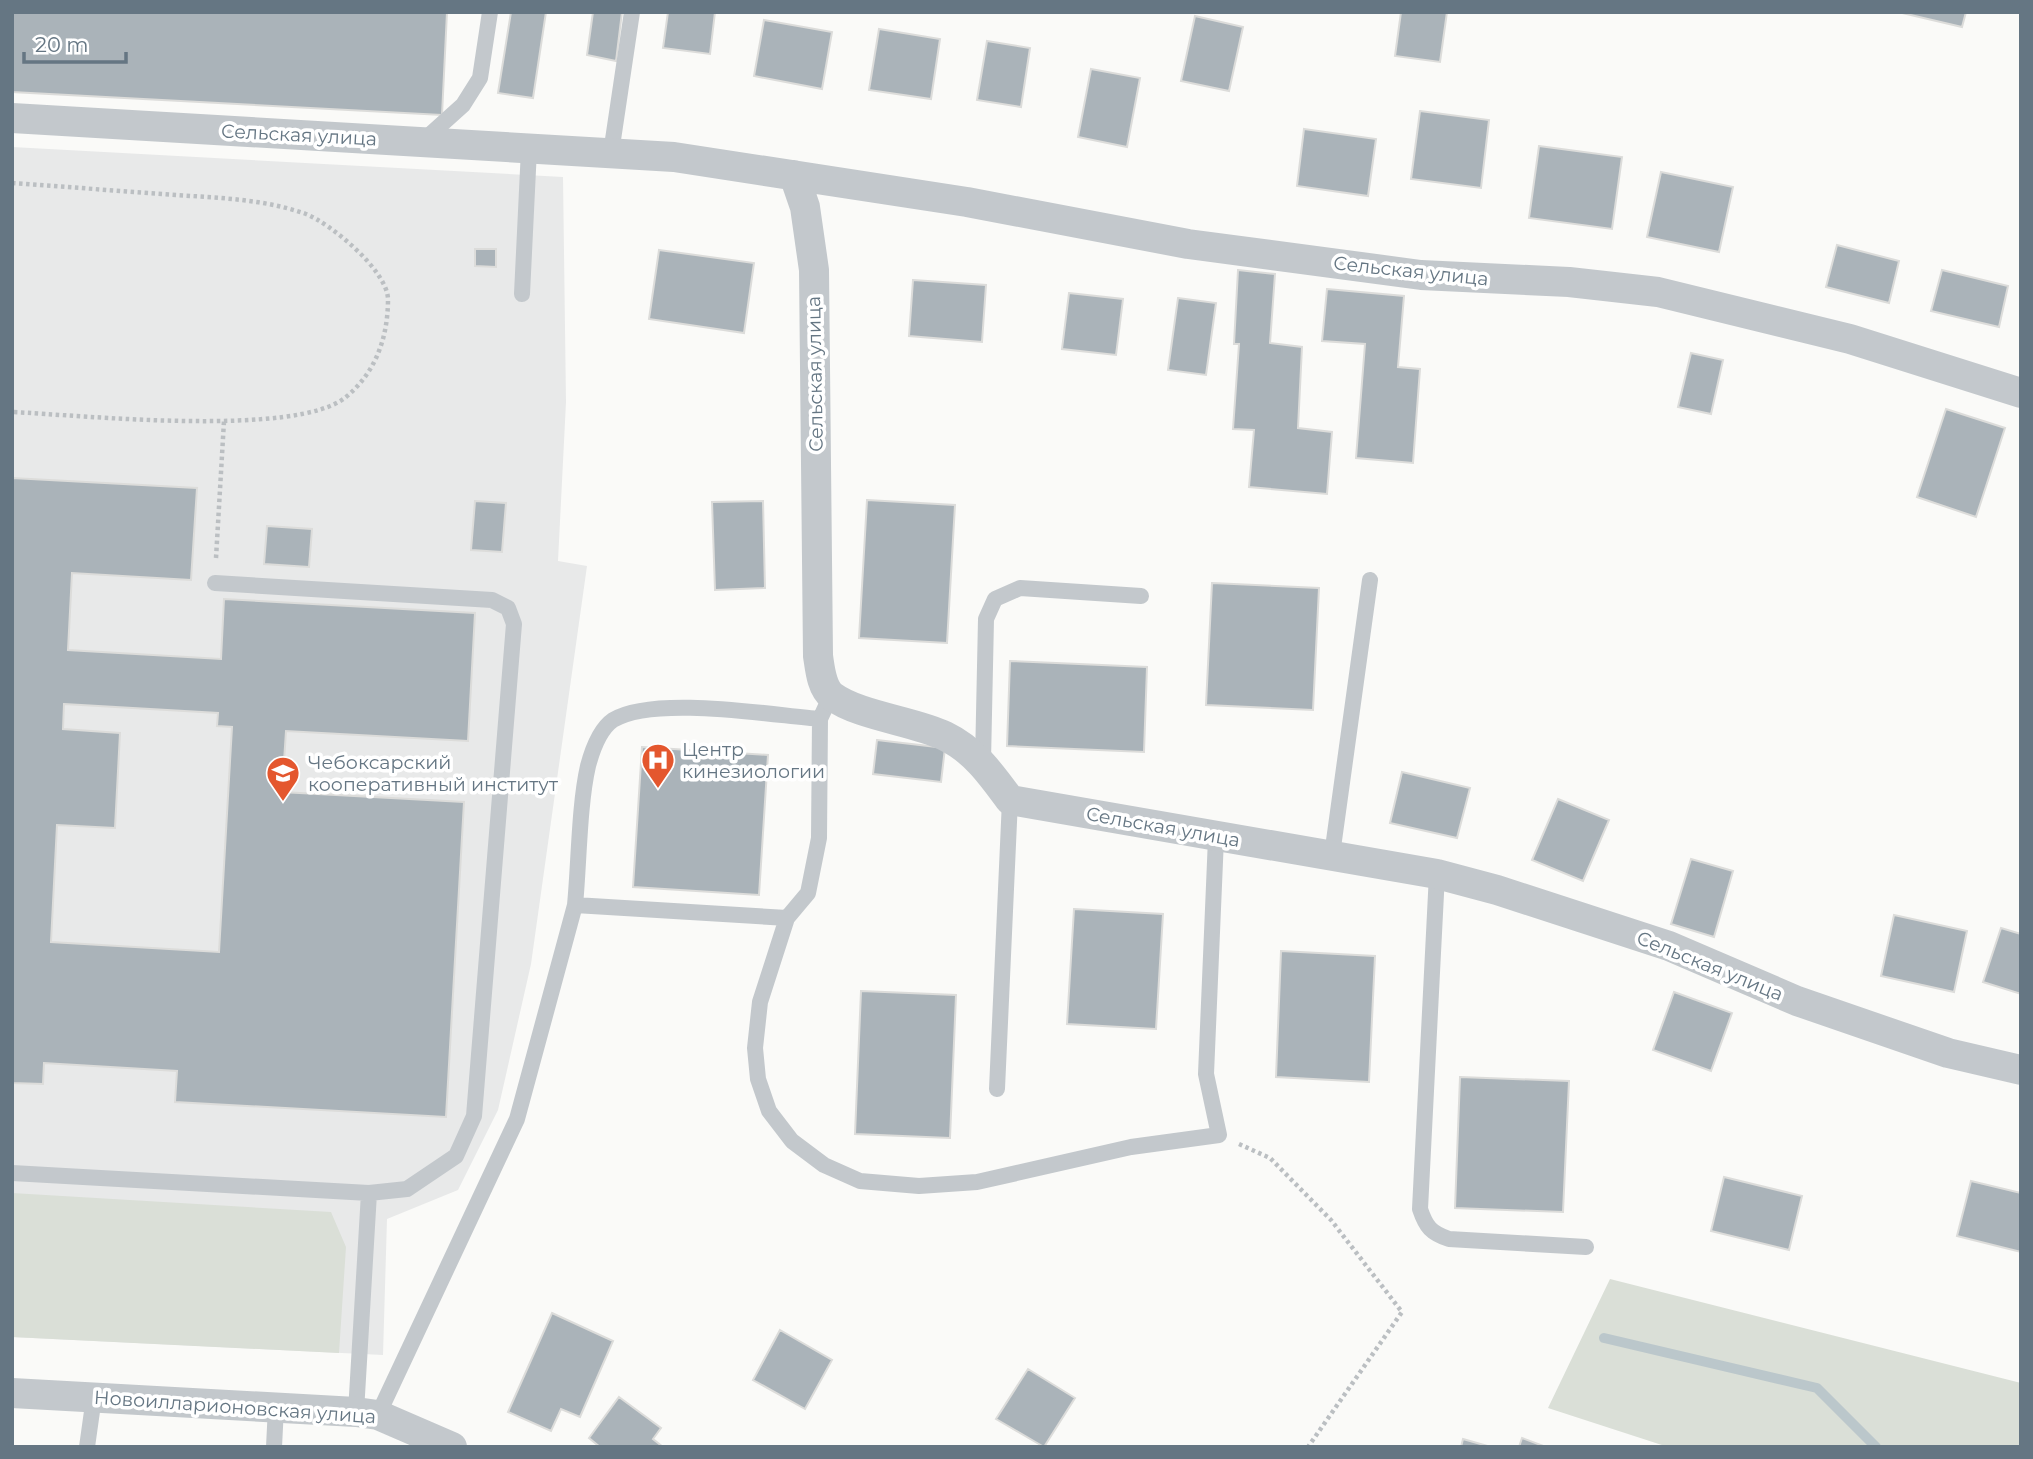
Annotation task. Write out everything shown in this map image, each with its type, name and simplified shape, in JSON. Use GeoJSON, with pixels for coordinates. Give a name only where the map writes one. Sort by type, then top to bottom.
{"type":"FeatureCollection","features":[{"type":"Feature","properties":{"kind":"street","name":"Сельская улица"},"geometry":{"type":"LineString","coordinates":[[12,118],[674,157],[967,202],[1188,244],[1421,275],[1569,282],[1658,292],[1850,339],[2021,393]]}},
{"type":"Feature","properties":{"kind":"street","name":"Сельская улица"},"geometry":{"type":"LineString","coordinates":[[794,175],[805,207],[814,270],[818,656],[826,707]]}},
{"type":"Feature","properties":{"kind":"street"},"geometry":{"type":"LineString","coordinates":[[826,707],[875,714],[945,736],[982,761],[1010,800]]}},
{"type":"Feature","properties":{"kind":"street","name":"Сельская улица"},"geometry":{"type":"LineString","coordinates":[[1010,800],[1216,838],[1437,874],[1497,890],[1669,946],[1797,1001],[1948,1053],[2021,1070]]}},
{"type":"Feature","properties":{"kind":"street","name":"Новоилларионовская улица"},"geometry":{"type":"LineString","coordinates":[[12,1393],[367,1413],[452,1447]]}},
{"type":"Feature","properties":{"kind":"lane"},"geometry":{"type":"LineString","coordinates":[[422,142],[463,105],[480,78],[491,12]]}},
{"type":"Feature","properties":{"kind":"lane"},"geometry":{"type":"LineString","coordinates":[[611,153],[632,12]]}},
{"type":"Feature","properties":{"kind":"lane"},"geometry":{"type":"LineString","coordinates":[[522,294],[530,149]]}},
{"type":"Feature","properties":{"kind":"lane"},"geometry":{"type":"LineString","coordinates":[[1332,855],[1370,580]]}},
{"type":"Feature","properties":{"kind":"lane"},"geometry":{"type":"LineString","coordinates":[[12,1173],[369,1193],[407,1189],[456,1156],[474,1116],[514,624],[508,608],[492,600],[215,583]]}},
{"type":"Feature","properties":{"kind":"lane"},"geometry":{"type":"LineString","coordinates":[[982,761],[986,618],[995,599],[1020,588],[1141,596]]}},
{"type":"Feature","properties":{"kind":"lane"},"geometry":{"type":"LineString","coordinates":[[367,1413],[517,1119],[575,905],[588,767],[597,740],[611,721],[634,711],[661,707],[826,707],[818,838],[808,893],[787,918],[760,1002],[755,1048],[758,1079],[769,1111],[784,1131],[792,1141],[824,1165],[860,1181],[919,1186],[977,1182],[1131,1147],[1219,1135],[1206,1074],[1216,838]]}},
{"type":"Feature","properties":{"kind":"lane"},"geometry":{"type":"LineString","coordinates":[[997,1089],[1010,800]]}},
{"type":"Feature","properties":{"kind":"lane"},"geometry":{"type":"LineString","coordinates":[[1437,874],[1420,1209],[1425,1225],[1434,1234],[1449,1239],[1586,1247]]}},
{"type":"Feature","properties":{"kind":"lane"},"geometry":{"type":"LineString","coordinates":[[575,905],[787,918]]}},
{"type":"Feature","properties":{"kind":"lane"},"geometry":{"type":"LineString","coordinates":[[367,1413],[369,1193]]}},
{"type":"Feature","properties":{"kind":"lane"},"geometry":{"type":"LineString","coordinates":[[87,1447],[94,1398]]}},
{"type":"Feature","properties":{"kind":"lane"},"geometry":{"type":"LineString","coordinates":[[274,1447],[276,1407]]}},
{"type":"Feature","properties":{"kind":"path"},"geometry":{"type":"LineString","coordinates":[[12,183],[256,201],[309,215],[365,256],[388,293],[388,323],[372,370],[344,398],[296,417],[224,421],[12,412]]}},
{"type":"Feature","properties":{"kind":"path"},"geometry":{"type":"LineString","coordinates":[[215,583],[224,421]]}},
{"type":"Feature","properties":{"kind":"path"},"geometry":{"type":"LineString","coordinates":[[1219,1135],[1270,1158],[1331,1220],[1402,1312],[1308,1447]]}},
{"type":"Feature","properties":{"kind":"shaded area","name":"Чебоксарский кооперативный институт"},"geometry":{"type":"Polygon","coordinates":[[[12,147],[563,177],[566,402],[558,561],[587,566],[531,964],[498,1110],[458,1190],[387,1219],[383,1355],[12,1337],[12,147]]]}},
{"type":"Feature","properties":{"kind":"shaded area"},"geometry":{"type":"Polygon","coordinates":[[[12,1193],[331,1212],[346,1247],[339,1353],[12,1337],[12,1193]]]}},
{"type":"Feature","properties":{"kind":"shaded area"},"geometry":{"type":"Polygon","coordinates":[[[1610,1279],[2021,1383],[2021,1447],[1668,1447],[1548,1408],[1610,1279]]]}},
{"type":"Feature","properties":{"kind":"building"},"geometry":{"type":"Polygon","coordinates":[[[12,12],[447,12],[442,115],[12,92],[12,12]]]}},
{"type":"Feature","properties":{"kind":"building"},"geometry":{"type":"Polygon","coordinates":[[[511,12],[546,12],[533,98],[498,93],[511,12]]]}},
{"type":"Feature","properties":{"kind":"building"},"geometry":{"type":"Polygon","coordinates":[[[593,12],[622,12],[616,61],[587,55],[593,12]]]}},
{"type":"Feature","properties":{"kind":"building"},"geometry":{"type":"Polygon","coordinates":[[[668,12],[715,12],[710,54],[663,48],[668,12]]]}},
{"type":"Feature","properties":{"kind":"building"},"geometry":{"type":"Polygon","coordinates":[[[1401,12],[1447,12],[1440,62],[1395,56],[1401,12]]]}},
{"type":"Feature","properties":{"kind":"building"},"geometry":{"type":"Polygon","coordinates":[[[1898,12],[1966,12],[1962,27],[1898,12]]]}},
{"type":"Feature","properties":{"kind":"building"},"geometry":{"type":"Polygon","coordinates":[[[1195,16],[1243,27],[1229,91],[1181,81],[1195,16]]]}},
{"type":"Feature","properties":{"kind":"building"},"geometry":{"type":"Polygon","coordinates":[[[764,20],[832,32],[822,89],[754,76],[764,20]]]}},
{"type":"Feature","properties":{"kind":"building"},"geometry":{"type":"Polygon","coordinates":[[[879,29],[940,39],[931,99],[869,90],[879,29]]]}},
{"type":"Feature","properties":{"kind":"building"},"geometry":{"type":"Polygon","coordinates":[[[987,41],[1030,48],[1021,107],[977,100],[987,41]]]}},
{"type":"Feature","properties":{"kind":"building"},"geometry":{"type":"Polygon","coordinates":[[[1091,69],[1140,78],[1127,147],[1078,137],[1091,69]]]}},
{"type":"Feature","properties":{"kind":"building"},"geometry":{"type":"Polygon","coordinates":[[[1420,111],[1489,120],[1481,188],[1411,179],[1420,111]]]}},
{"type":"Feature","properties":{"kind":"building"},"geometry":{"type":"Polygon","coordinates":[[[1304,129],[1376,139],[1368,196],[1297,186],[1304,129]]]}},
{"type":"Feature","properties":{"kind":"building"},"geometry":{"type":"Polygon","coordinates":[[[1539,146],[1622,157],[1612,229],[1529,218],[1539,146]]]}},
{"type":"Feature","properties":{"kind":"building"},"geometry":{"type":"Polygon","coordinates":[[[1661,172],[1733,187],[1719,252],[1647,237],[1661,172]]]}},
{"type":"Feature","properties":{"kind":"building"},"geometry":{"type":"Polygon","coordinates":[[[1837,245],[1899,261],[1889,303],[1826,287],[1837,245]]]}},
{"type":"Feature","properties":{"kind":"building"},"geometry":{"type":"Polygon","coordinates":[[[475,249],[496,249],[496,267],[475,266],[475,249]]]}},
{"type":"Feature","properties":{"kind":"building"},"geometry":{"type":"Polygon","coordinates":[[[659,250],[754,263],[744,333],[649,319],[659,250]]]}},
{"type":"Feature","properties":{"kind":"building"},"geometry":{"type":"Polygon","coordinates":[[[1238,270],[1275,274],[1270,343],[1302,347],[1298,428],[1332,432],[1327,494],[1249,487],[1254,430],[1233,429],[1239,344],[1234,344],[1238,270]]]}},
{"type":"Feature","properties":{"kind":"building"},"geometry":{"type":"Polygon","coordinates":[[[1942,270],[2008,286],[1999,327],[1931,311],[1942,270]]]}},
{"type":"Feature","properties":{"kind":"building"},"geometry":{"type":"Polygon","coordinates":[[[913,280],[986,285],[982,342],[909,336],[913,280]]]}},
{"type":"Feature","properties":{"kind":"building"},"geometry":{"type":"Polygon","coordinates":[[[1327,289],[1404,296],[1398,367],[1420,369],[1413,463],[1356,458],[1365,344],[1322,341],[1327,289]]]}},
{"type":"Feature","properties":{"kind":"building"},"geometry":{"type":"Polygon","coordinates":[[[1069,293],[1123,299],[1116,355],[1062,349],[1069,293]]]}},
{"type":"Feature","properties":{"kind":"building"},"geometry":{"type":"Polygon","coordinates":[[[1178,298],[1216,303],[1206,375],[1168,370],[1178,298]]]}},
{"type":"Feature","properties":{"kind":"building"},"geometry":{"type":"Polygon","coordinates":[[[1691,353],[1723,360],[1711,414],[1678,407],[1691,353]]]}},
{"type":"Feature","properties":{"kind":"building"},"geometry":{"type":"Polygon","coordinates":[[[1946,409],[2005,428],[1976,517],[1917,497],[1946,409]]]}},
{"type":"Feature","properties":{"kind":"building"},"geometry":{"type":"Polygon","coordinates":[[[12,478],[197,488],[191,580],[72,573],[68,650],[221,659],[224,599],[475,613],[468,741],[286,731],[282,792],[464,802],[446,1117],[175,1102],[177,1071],[44,1063],[43,1084],[12,1083],[12,478]],[[64,704],[63,729],[120,733],[115,828],[57,825],[51,942],[219,952],[232,727],[217,726],[218,713],[64,704]]]}},
{"type":"Feature","properties":{"kind":"building"},"geometry":{"type":"Polygon","coordinates":[[[867,500],[955,505],[947,643],[859,638],[867,500]]]}},
{"type":"Feature","properties":{"kind":"building"},"geometry":{"type":"Polygon","coordinates":[[[475,501],[506,503],[502,552],[471,550],[475,501]]]}},
{"type":"Feature","properties":{"kind":"building"},"geometry":{"type":"Polygon","coordinates":[[[763,501],[765,588],[715,590],[712,502],[763,501]]]}},
{"type":"Feature","properties":{"kind":"building"},"geometry":{"type":"Polygon","coordinates":[[[267,526],[312,529],[309,567],[264,564],[267,526]]]}},
{"type":"Feature","properties":{"kind":"building"},"geometry":{"type":"Polygon","coordinates":[[[1212,583],[1319,588],[1313,710],[1206,705],[1212,583]]]}},
{"type":"Feature","properties":{"kind":"building"},"geometry":{"type":"Polygon","coordinates":[[[1010,661],[1147,667],[1144,752],[1007,746],[1010,661]]]}},
{"type":"Feature","properties":{"kind":"building"},"geometry":{"type":"Polygon","coordinates":[[[877,740],[945,748],[941,782],[873,774],[877,740]]]}},
{"type":"Feature","properties":{"kind":"building"},"geometry":{"type":"Polygon","coordinates":[[[642,747],[768,755],[759,895],[633,887],[642,747]]]}},
{"type":"Feature","properties":{"kind":"building"},"geometry":{"type":"Polygon","coordinates":[[[1402,772],[1470,788],[1457,838],[1390,823],[1402,772]]]}},
{"type":"Feature","properties":{"kind":"building"},"geometry":{"type":"Polygon","coordinates":[[[1558,799],[1609,820],[1583,881],[1532,860],[1558,799]]]}},
{"type":"Feature","properties":{"kind":"building"},"geometry":{"type":"Polygon","coordinates":[[[1691,859],[1733,871],[1714,937],[1671,924],[1691,859]]]}},
{"type":"Feature","properties":{"kind":"building"},"geometry":{"type":"Polygon","coordinates":[[[1074,909],[1163,914],[1156,1029],[1067,1024],[1074,909]]]}},
{"type":"Feature","properties":{"kind":"building"},"geometry":{"type":"Polygon","coordinates":[[[1894,915],[1967,931],[1954,992],[1881,976],[1894,915]]]}},
{"type":"Feature","properties":{"kind":"building"},"geometry":{"type":"Polygon","coordinates":[[[2001,928],[2021,934],[2021,994],[1983,982],[2001,928]]]}},
{"type":"Feature","properties":{"kind":"building"},"geometry":{"type":"Polygon","coordinates":[[[1281,951],[1375,956],[1369,1082],[1276,1077],[1281,951]]]}},
{"type":"Feature","properties":{"kind":"building"},"geometry":{"type":"Polygon","coordinates":[[[861,991],[956,995],[950,1138],[855,1134],[861,991]]]}},
{"type":"Feature","properties":{"kind":"building"},"geometry":{"type":"Polygon","coordinates":[[[1674,992],[1732,1013],[1711,1071],[1653,1050],[1674,992]]]}},
{"type":"Feature","properties":{"kind":"building"},"geometry":{"type":"Polygon","coordinates":[[[1460,1077],[1569,1081],[1563,1212],[1455,1208],[1460,1077]]]}},
{"type":"Feature","properties":{"kind":"building"},"geometry":{"type":"Polygon","coordinates":[[[1724,1177],[1802,1196],[1789,1250],[1711,1231],[1724,1177]]]}},
{"type":"Feature","properties":{"kind":"building"},"geometry":{"type":"Polygon","coordinates":[[[1971,1181],[2021,1193],[2021,1252],[1957,1236],[1971,1181]]]}},
{"type":"Feature","properties":{"kind":"building"},"geometry":{"type":"Polygon","coordinates":[[[552,1313],[613,1341],[580,1417],[561,1409],[551,1431],[508,1412],[552,1313]]]}},
{"type":"Feature","properties":{"kind":"building"},"geometry":{"type":"Polygon","coordinates":[[[780,1330],[832,1360],[805,1409],[753,1380],[780,1330]]]}},
{"type":"Feature","properties":{"kind":"building"},"geometry":{"type":"Polygon","coordinates":[[[1028,1369],[1075,1398],[1044,1447],[996,1419],[1028,1369]]]}},
{"type":"Feature","properties":{"kind":"building"},"geometry":{"type":"Polygon","coordinates":[[[619,1397],[661,1428],[653,1439],[663,1447],[600,1447],[589,1438],[619,1397]]]}},
{"type":"Feature","properties":{"kind":"building"},"geometry":{"type":"Polygon","coordinates":[[[1522,1438],[1546,1447],[1519,1447],[1522,1438]]]}},
{"type":"Feature","properties":{"kind":"building"},"geometry":{"type":"Polygon","coordinates":[[[1463,1439],[1491,1447],[1461,1447],[1463,1439]]]}},
{"type":"Feature","properties":{"kind":"waterway"},"geometry":{"type":"LineString","coordinates":[[1604,1338],[1817,1388],[1876,1447]]}},
{"type":"Feature","properties":{"kind":"place","name":"Центр кинезиологии"},"geometry":{"type":"Point","coordinates":[658,790]}},
{"type":"Feature","properties":{"kind":"place","name":"Чебоксарский кооперативный институт"},"geometry":{"type":"Point","coordinates":[283,803]}}]}
